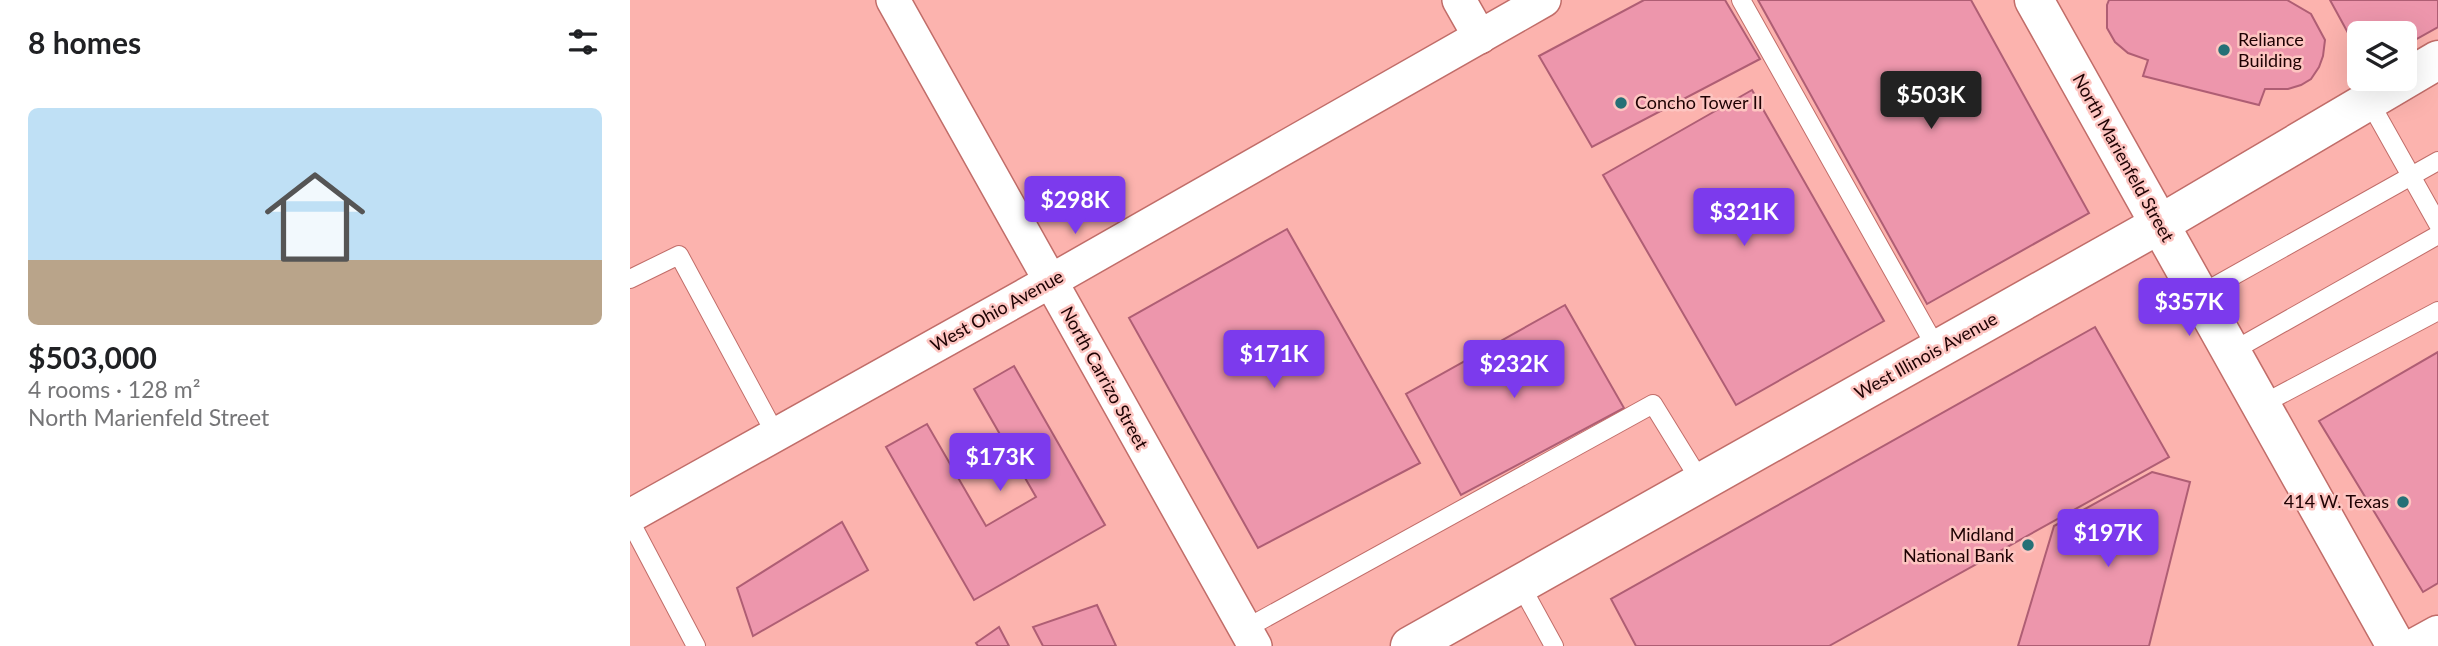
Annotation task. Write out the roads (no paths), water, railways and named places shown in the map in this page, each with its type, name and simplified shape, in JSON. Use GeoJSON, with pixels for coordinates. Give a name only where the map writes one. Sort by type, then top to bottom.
{"type":"FeatureCollection","features":[{"type":"Feature","properties":{"kind":"main road","name":"North Marienfeld Street"},"geometry":{"type":"LineString","coordinates":[[2034,0],[2396,646]]}},
{"type":"Feature","properties":{"kind":"main road","name":"West Illinois Avenue"},"geometry":{"type":"LineString","coordinates":[[1410,646],[2160,224],[2438,60]]}},
{"type":"Feature","properties":{"kind":"main road"},"geometry":{"type":"LineString","coordinates":[[2418,646],[2438,635]]}},
{"type":"Feature","properties":{"kind":"street","name":"North Carrizo Street"},"geometry":{"type":"LineString","coordinates":[[893,0],[1250,638]]}},
{"type":"Feature","properties":{"kind":"street"},"geometry":{"type":"LineString","coordinates":[[1459,0],[1480,37]]}},
{"type":"Feature","properties":{"kind":"street","name":"West Ohio Avenue"},"geometry":{"type":"LineString","coordinates":[[630,519],[1544,0]]}},
{"type":"Feature","properties":{"kind":"lane"},"geometry":{"type":"LineString","coordinates":[[1741,0],[1937,349]]}},
{"type":"Feature","properties":{"kind":"lane"},"geometry":{"type":"LineString","coordinates":[[2369,101],[2438,224]]}},
{"type":"Feature","properties":{"kind":"lane"},"geometry":{"type":"LineString","coordinates":[[2199,295],[2438,161]]}},
{"type":"Feature","properties":{"kind":"lane"},"geometry":{"type":"LineString","coordinates":[[2231,352],[2438,235]]}},
{"type":"Feature","properties":{"kind":"lane"},"geometry":{"type":"LineString","coordinates":[[630,279],[679,255],[776,435]]}},
{"type":"Feature","properties":{"kind":"lane"},"geometry":{"type":"LineString","coordinates":[[2261,405],[2438,312]]}},
{"type":"Feature","properties":{"kind":"lane"},"geometry":{"type":"LineString","coordinates":[[1250,638],[1653,404],[1702,482]]}},
{"type":"Feature","properties":{"kind":"lane"},"geometry":{"type":"LineString","coordinates":[[630,519],[696,646]]}},
{"type":"Feature","properties":{"kind":"lane"},"geometry":{"type":"LineString","coordinates":[[1520,584],[1554,646]]}},
{"type":"Feature","properties":{"kind":"place","name":"Reliance Building"},"geometry":{"type":"Point","coordinates":[2224,50]}},
{"type":"Feature","properties":{"kind":"place","name":"Concho Tower II"},"geometry":{"type":"Point","coordinates":[1621,103]}},
{"type":"Feature","properties":{"kind":"place","name":"414 W. Texas"},"geometry":{"type":"Point","coordinates":[2403,502]}},
{"type":"Feature","properties":{"kind":"place","name":"Midland National Bank"},"geometry":{"type":"Point","coordinates":[2028,545]}}]}
